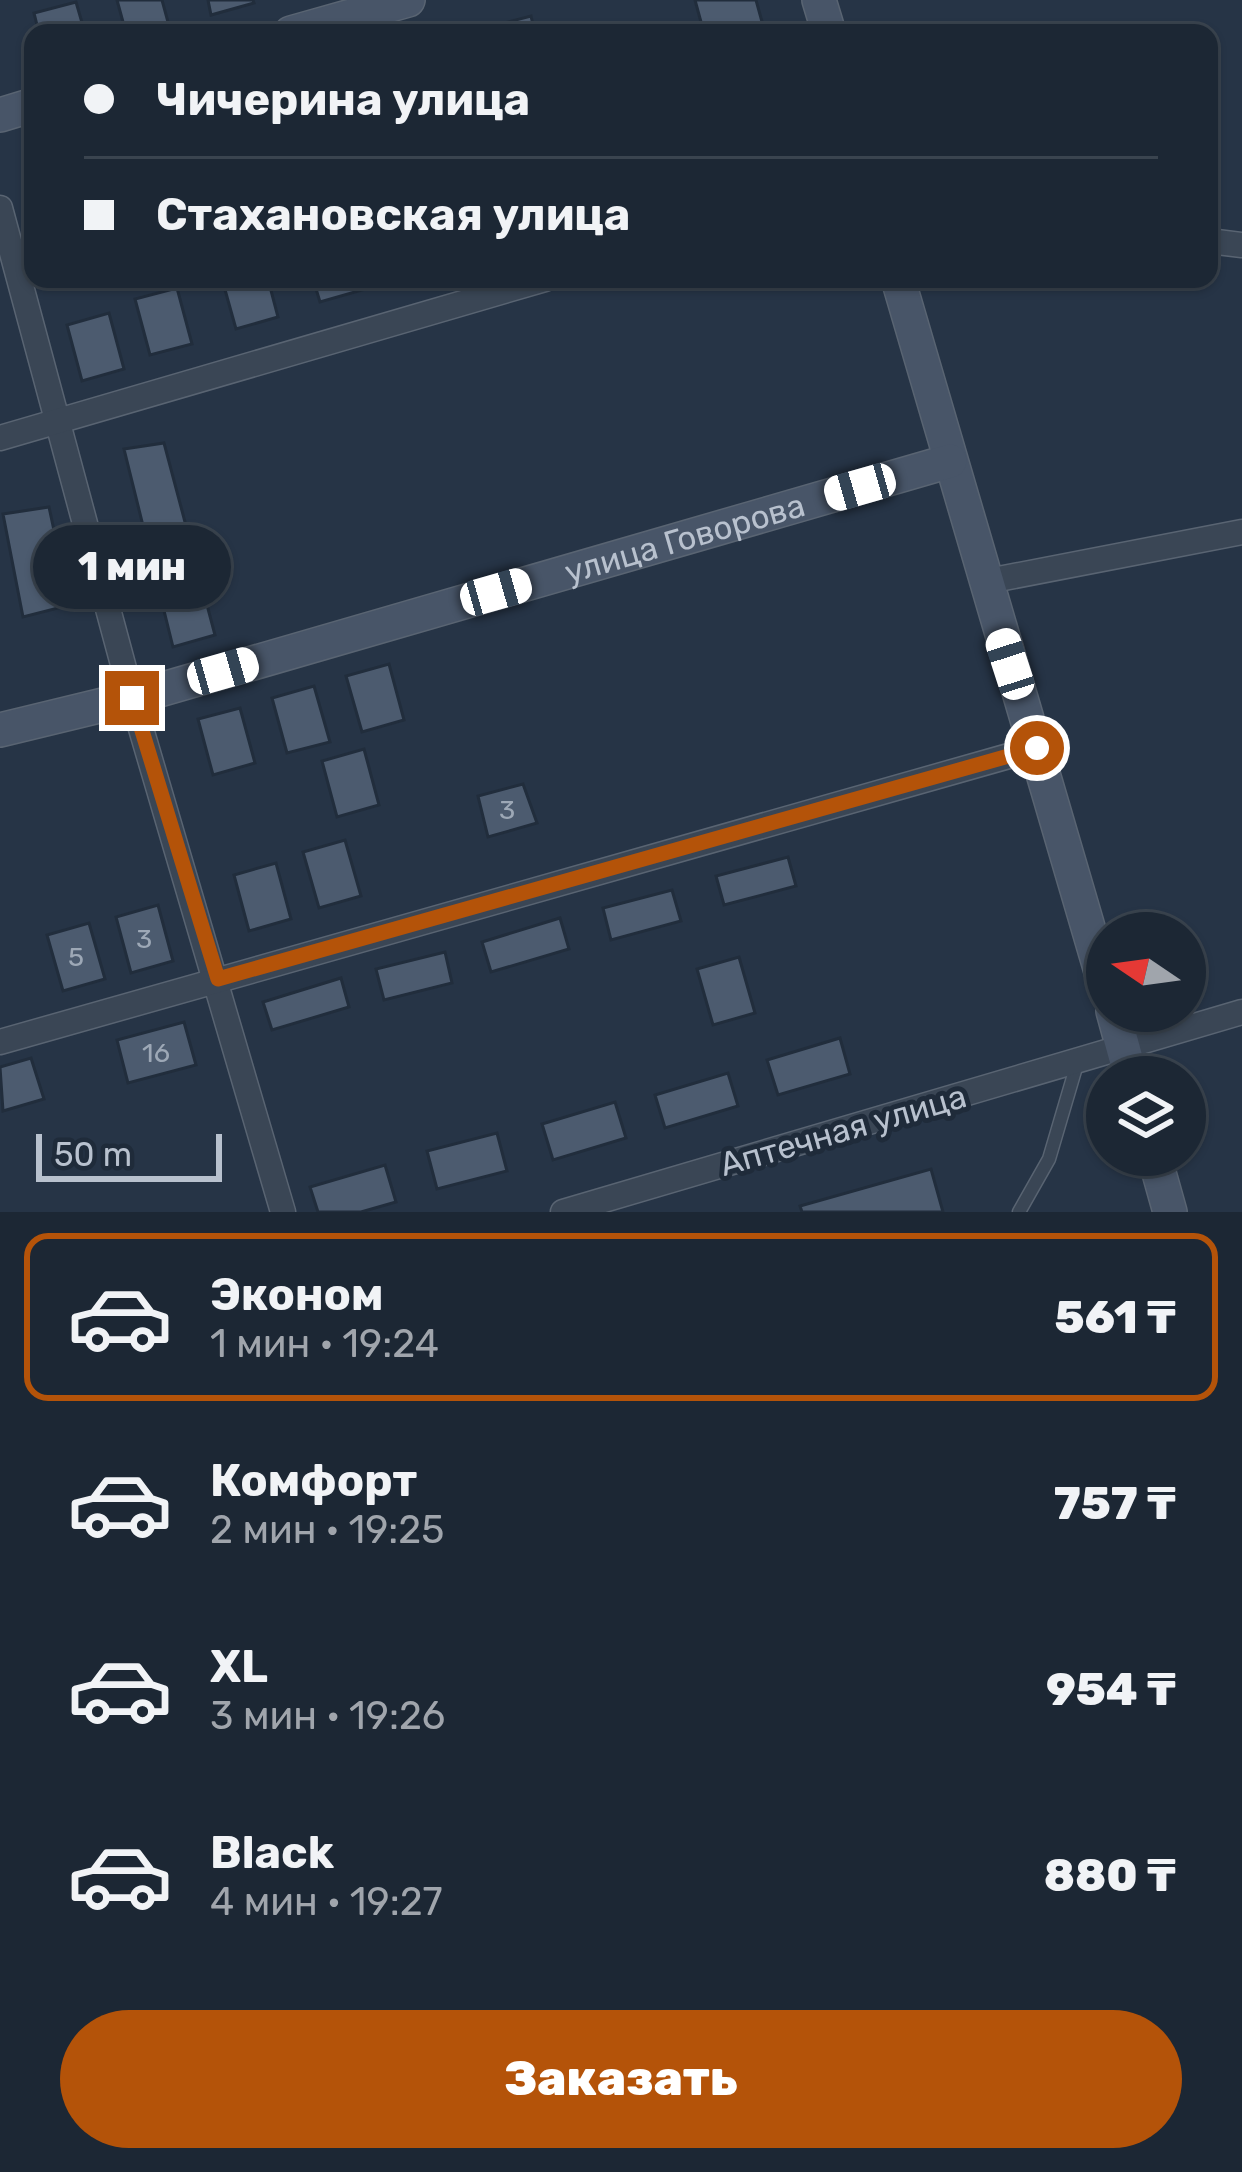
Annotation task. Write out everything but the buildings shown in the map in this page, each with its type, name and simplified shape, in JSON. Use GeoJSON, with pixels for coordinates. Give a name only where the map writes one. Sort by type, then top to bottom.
{"type":"FeatureCollection","features":[{"type":"Feature","properties":{"kind":"street"},"geometry":{"type":"LineString","coordinates":[[323,24],[409,0]]}},
{"type":"Feature","properties":{"kind":"street"},"geometry":{"type":"LineString","coordinates":[[0,208],[132,698],[283,1212]]}},
{"type":"Feature","properties":{"kind":"street"},"geometry":{"type":"LineString","coordinates":[[0,438],[515,288]]}},
{"type":"Feature","properties":{"kind":"street"},"geometry":{"type":"LineString","coordinates":[[901,288],[1086,919]]}},
{"type":"Feature","properties":{"kind":"street","name":"улица Говорова"},"geometry":{"type":"LineString","coordinates":[[0,730],[132,698],[950,461]]}},
{"type":"Feature","properties":{"kind":"street"},"geometry":{"type":"LineString","coordinates":[[983,581],[1242,532]]}},
{"type":"Feature","properties":{"kind":"street"},"geometry":{"type":"LineString","coordinates":[[0,1042],[1037,748]]}},
{"type":"Feature","properties":{"kind":"street","name":"Аптечная улица"},"geometry":{"type":"LineString","coordinates":[[1141,1056],[1242,1012]]}},
{"type":"Feature","properties":{"kind":"street","name":"Аптечная улица"},"geometry":{"type":"LineString","coordinates":[[562,1212],[645,1200],[1086,1060]]}},
{"type":"Feature","properties":{"kind":"street"},"geometry":{"type":"LineString","coordinates":[[1160,1176],[1170,1212]]}},
{"type":"Feature","properties":{"kind":"lane"},"geometry":{"type":"LineString","coordinates":[[1019,1212],[1033,1196],[1078,1060]]}},
{"type":"Feature","properties":{"kind":"lane"},"geometry":{"type":"LineString","coordinates":[[1033,1196],[1037,1212]]}},
{"type":"Feature","properties":{"kind":"route"},"geometry":{"type":"LineString","coordinates":[[132,698],[218,979],[1037,748]]}}]}
